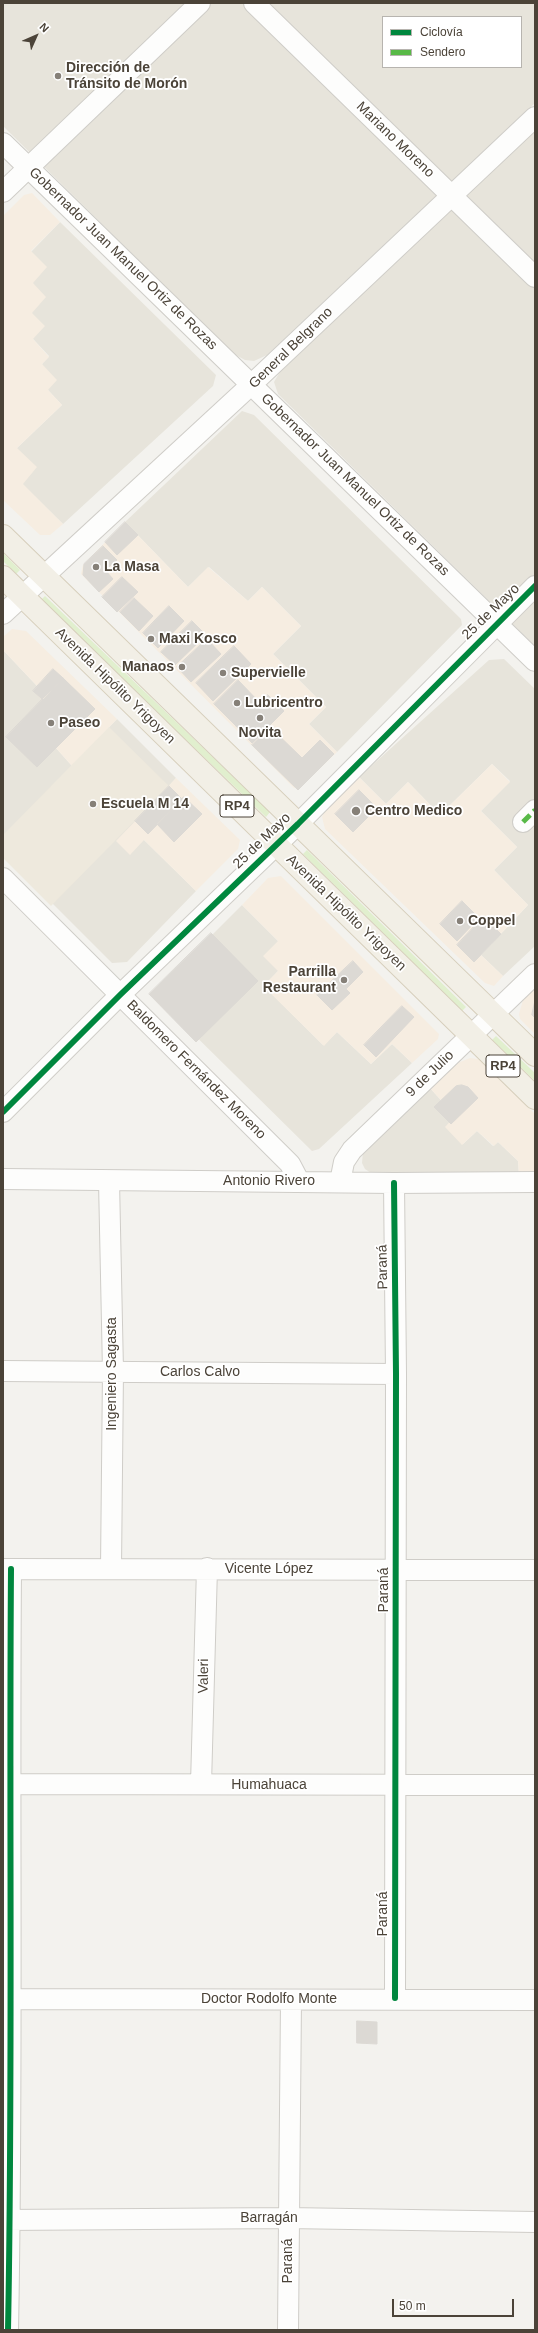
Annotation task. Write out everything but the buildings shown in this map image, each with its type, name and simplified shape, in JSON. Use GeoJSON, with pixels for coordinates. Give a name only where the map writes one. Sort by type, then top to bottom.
{"type":"FeatureCollection","features":[{"type":"Feature","properties":{"kind":"main road","name":"Avenida Hipólito Yrigoyen"},"geometry":{"type":"LineString","coordinates":[[3,536],[535,1055]]}},
{"type":"Feature","properties":{"kind":"main road","name":"Avenida Hipólito Yrigoyen"},"geometry":{"type":"LineString","coordinates":[[3,577],[535,1098]]}},
{"type":"Feature","properties":{"kind":"street"},"geometry":{"type":"LineString","coordinates":[[3,192],[200,3]]}},
{"type":"Feature","properties":{"kind":"street","name":"Mariano Moreno"},"geometry":{"type":"LineString","coordinates":[[254,3],[535,277]]}},
{"type":"Feature","properties":{"kind":"street","name":"General Belgrano"},"geometry":{"type":"LineString","coordinates":[[3,614],[252,384],[535,116]]}},
{"type":"Feature","properties":{"kind":"street","name":"Gobernador Juan Manuel Ortiz de Rozas"},"geometry":{"type":"LineString","coordinates":[[3,143],[535,661]]}},
{"type":"Feature","properties":{"kind":"street","name":"25 de Mayo"},"geometry":{"type":"LineString","coordinates":[[3,1112],[120,995],[298,824],[496,623],[535,586]]}},
{"type":"Feature","properties":{"kind":"street","name":"Baldomero Fernández Moreno"},"geometry":{"type":"LineString","coordinates":[[3,878],[290,1164],[299,1181]]}},
{"type":"Feature","properties":{"kind":"street","name":"9 de Julio"},"geometry":{"type":"LineString","coordinates":[[340,1182],[344,1162],[352,1150],[535,974]]}},
{"type":"Feature","properties":{"kind":"street","name":"Antonio Rivero"},"geometry":{"type":"LineString","coordinates":[[3,1179],[394,1183],[535,1182]]}},
{"type":"Feature","properties":{"kind":"street","name":"Ingeniero Sagasta"},"geometry":{"type":"LineString","coordinates":[[109,1181],[113,1371],[111,1568]]}},
{"type":"Feature","properties":{"kind":"street","name":"Paraná"},"geometry":{"type":"LineString","coordinates":[[394,1183],[396,1374],[395,1998]]}},
{"type":"Feature","properties":{"kind":"street","name":"Carlos Calvo"},"geometry":{"type":"LineString","coordinates":[[3,1371],[396,1374]]}},
{"type":"Feature","properties":{"kind":"street","name":"Vicente López"},"geometry":{"type":"LineString","coordinates":[[7,1569],[207,1568],[535,1570]]}},
{"type":"Feature","properties":{"kind":"street","name":"Valeri"},"geometry":{"type":"LineString","coordinates":[[201,1784],[207,1568]]}},
{"type":"Feature","properties":{"kind":"street"},"geometry":{"type":"LineString","coordinates":[[7,1569],[6,2220],[8,2330]]}},
{"type":"Feature","properties":{"kind":"street","name":"Humahuaca"},"geometry":{"type":"LineString","coordinates":[[6,1784],[535,1785]]}},
{"type":"Feature","properties":{"kind":"street","name":"Doctor Rodolfo Monte"},"geometry":{"type":"LineString","coordinates":[[7,1999],[291,2000],[395,1998],[535,2000]]}},
{"type":"Feature","properties":{"kind":"street","name":"Paraná"},"geometry":{"type":"LineString","coordinates":[[288,2330],[291,2000]]}},
{"type":"Feature","properties":{"kind":"street","name":"Barragán"},"geometry":{"type":"LineString","coordinates":[[6,2220],[288,2218],[535,2222]]}},
{"type":"Feature","properties":{"kind":"shaded area"},"geometry":{"type":"Polygon","coordinates":[[[3,3],[535,3],[535,103],[267,355],[254,361],[245,360],[232,353],[3,126],[3,3]]]}},
{"type":"Feature","properties":{"kind":"shaded area"},"geometry":{"type":"Polygon","coordinates":[[[535,131],[535,646],[278,394],[274,382],[281,370],[535,131]]]}},
{"type":"Feature","properties":{"kind":"shaded area"},"geometry":{"type":"Polygon","coordinates":[[[32,193],[60,222],[31,251],[47,267],[33,283],[46,297],[32,313],[45,326],[33,339],[49,357],[42,364],[57,380],[48,390],[62,405],[17,448],[37,467],[23,484],[63,524],[50,535],[40,535],[3,500],[3,216],[24,195],[32,193]]]}},
{"type":"Feature","properties":{"kind":"shaded area"},"geometry":{"type":"Polygon","coordinates":[[[60,222],[216,375],[213,386],[63,524],[22,484],[17,448],[62,405],[47,389],[42,364],[49,356],[33,339],[31,252],[60,222]]]}},
{"type":"Feature","properties":{"kind":"shaded area"},"geometry":{"type":"Polygon","coordinates":[[[242,411],[254,415],[461,619],[462,625],[337,752],[309,724],[326,707],[273,654],[301,626],[262,587],[248,601],[209,567],[188,587],[125,522],[242,411]]]}},
{"type":"Feature","properties":{"kind":"shaded area"},"geometry":{"type":"Polygon","coordinates":[[[125,522],[188,587],[208,567],[248,601],[262,587],[301,626],[273,654],[326,707],[309,724],[337,752],[302,786],[294,788],[81,574],[83,565],[125,522]]]}},
{"type":"Feature","properties":{"kind":"shaded area"},"geometry":{"type":"Polygon","coordinates":[[[12,629],[26,631],[117,719],[72,766],[56,748],[37,767],[6,737],[42,700],[33,691],[37,686],[3,650],[3,637],[12,629]]]}},
{"type":"Feature","properties":{"kind":"shaded area"},"geometry":{"type":"Polygon","coordinates":[[[3,650],[37,686],[43,700],[37,767],[56,748],[72,766],[117,719],[176,778],[169,786],[144,840],[196,891],[127,962],[112,963],[3,854],[3,650]]]}},
{"type":"Feature","properties":{"kind":"shaded area"},"geometry":{"type":"Polygon","coordinates":[[[504,659],[535,689],[535,946],[503,976],[481,955],[528,905],[494,870],[517,847],[481,811],[510,781],[492,764],[440,815],[408,782],[386,804],[359,777],[489,660],[504,659]]]}},
{"type":"Feature","properties":{"kind":"shaded area","name":"Escuela M 14"},"geometry":{"type":"Polygon","coordinates":[[[109,727],[169,786],[51,906],[3,858],[3,835],[109,727]]]}},
{"type":"Feature","properties":{"kind":"shaded area"},"geometry":{"type":"Polygon","coordinates":[[[492,764],[510,782],[481,811],[517,847],[494,870],[528,905],[481,955],[503,976],[494,986],[485,983],[325,829],[322,817],[325,810],[359,777],[386,804],[408,782],[440,815],[492,764]]]}},
{"type":"Feature","properties":{"kind":"shaded area"},"geometry":{"type":"Polygon","coordinates":[[[176,778],[240,840],[238,849],[196,891],[144,840],[130,855],[116,841],[176,778]]]}},
{"type":"Feature","properties":{"kind":"shaded area"},"geometry":{"type":"Polygon","coordinates":[[[281,876],[439,1034],[438,1039],[412,1063],[392,1044],[371,1064],[337,1032],[324,1046],[263,986],[278,971],[263,956],[278,941],[242,905],[268,878],[281,876]]]}},
{"type":"Feature","properties":{"kind":"shaded area"},"geometry":{"type":"Polygon","coordinates":[[[242,905],[278,941],[278,971],[264,986],[323,1045],[337,1032],[371,1064],[392,1044],[412,1063],[319,1149],[312,1151],[157,998],[158,989],[242,905]]]}},
{"type":"Feature","properties":{"kind":"shaded area"},"geometry":{"type":"Polygon","coordinates":[[[535,989],[535,1034],[520,1019],[519,1014],[523,1000],[535,989]]]}},
{"type":"Feature","properties":{"kind":"shaded area"},"geometry":{"type":"Polygon","coordinates":[[[470,1058],[478,1059],[484,1064],[535,1114],[535,1175],[519,1175],[518,1161],[498,1142],[494,1146],[477,1131],[462,1145],[445,1127],[455,1116],[430,1088],[455,1064],[470,1058]]]}},
{"type":"Feature","properties":{"kind":"shaded area"},"geometry":{"type":"Polygon","coordinates":[[[430,1088],[455,1116],[463,1144],[477,1131],[493,1146],[498,1142],[518,1161],[519,1175],[371,1173],[365,1169],[362,1163],[363,1151],[430,1088]]]}},
{"type":"Feature","properties":{"kind":"green space"},"geometry":{"type":"Polygon","coordinates":[[[3,553],[20,570],[16,574],[3,561],[3,553]]]}},
{"type":"Feature","properties":{"kind":"green space"},"geometry":{"type":"Polygon","coordinates":[[[45,596],[270,812],[266,817],[41,600],[45,596]]]}},
{"type":"Feature","properties":{"kind":"green space"},"geometry":{"type":"Polygon","coordinates":[[[307,850],[466,1007],[462,1011],[303,854],[307,850]]]}},
{"type":"Feature","properties":{"kind":"green space"},"geometry":{"type":"Polygon","coordinates":[[[496,1036],[535,1073],[535,1081],[492,1040],[496,1036]]]}},
{"type":"Feature","properties":{"kind":"marked path"},"geometry":{"type":"LineString","coordinates":[[523,822],[535,810]]}},
{"type":"Feature","properties":{"kind":"cycle path"},"geometry":{"type":"LineString","coordinates":[[3,1112],[120,995],[298,824],[535,586]]}},
{"type":"Feature","properties":{"kind":"cycle path"},"geometry":{"type":"LineString","coordinates":[[394,1183],[396,1374],[395,1998]]}},
{"type":"Feature","properties":{"kind":"cycle path"},"geometry":{"type":"LineString","coordinates":[[8,2330],[10,2140],[11,1569]]}},
{"type":"Feature","properties":{"kind":"place","name":"Dirección de Tránsito de Morón"},"geometry":{"type":"Point","coordinates":[58,76]}},
{"type":"Feature","properties":{"kind":"place","name":"La Masa"},"geometry":{"type":"Point","coordinates":[96,567]}},
{"type":"Feature","properties":{"kind":"place","name":"Maxi Kosco"},"geometry":{"type":"Point","coordinates":[151,639]}},
{"type":"Feature","properties":{"kind":"place","name":"Manaos"},"geometry":{"type":"Point","coordinates":[182,667]}},
{"type":"Feature","properties":{"kind":"place","name":"Supervielle"},"geometry":{"type":"Point","coordinates":[223,673]}},
{"type":"Feature","properties":{"kind":"place","name":"Lubricentro"},"geometry":{"type":"Point","coordinates":[237,703]}},
{"type":"Feature","properties":{"kind":"place","name":"Novita"},"geometry":{"type":"Point","coordinates":[260,718]}},
{"type":"Feature","properties":{"kind":"place","name":"Paseo"},"geometry":{"type":"Point","coordinates":[51,723]}},
{"type":"Feature","properties":{"kind":"place","name":"Escuela M 14"},"geometry":{"type":"Point","coordinates":[93,804]}},
{"type":"Feature","properties":{"kind":"place","name":"Centro Medico"},"geometry":{"type":"Point","coordinates":[356,811]}},
{"type":"Feature","properties":{"kind":"place","name":"Coppel"},"geometry":{"type":"Point","coordinates":[460,921]}},
{"type":"Feature","properties":{"kind":"place","name":"Parrilla Restaurant"},"geometry":{"type":"Point","coordinates":[344,980]}}]}
